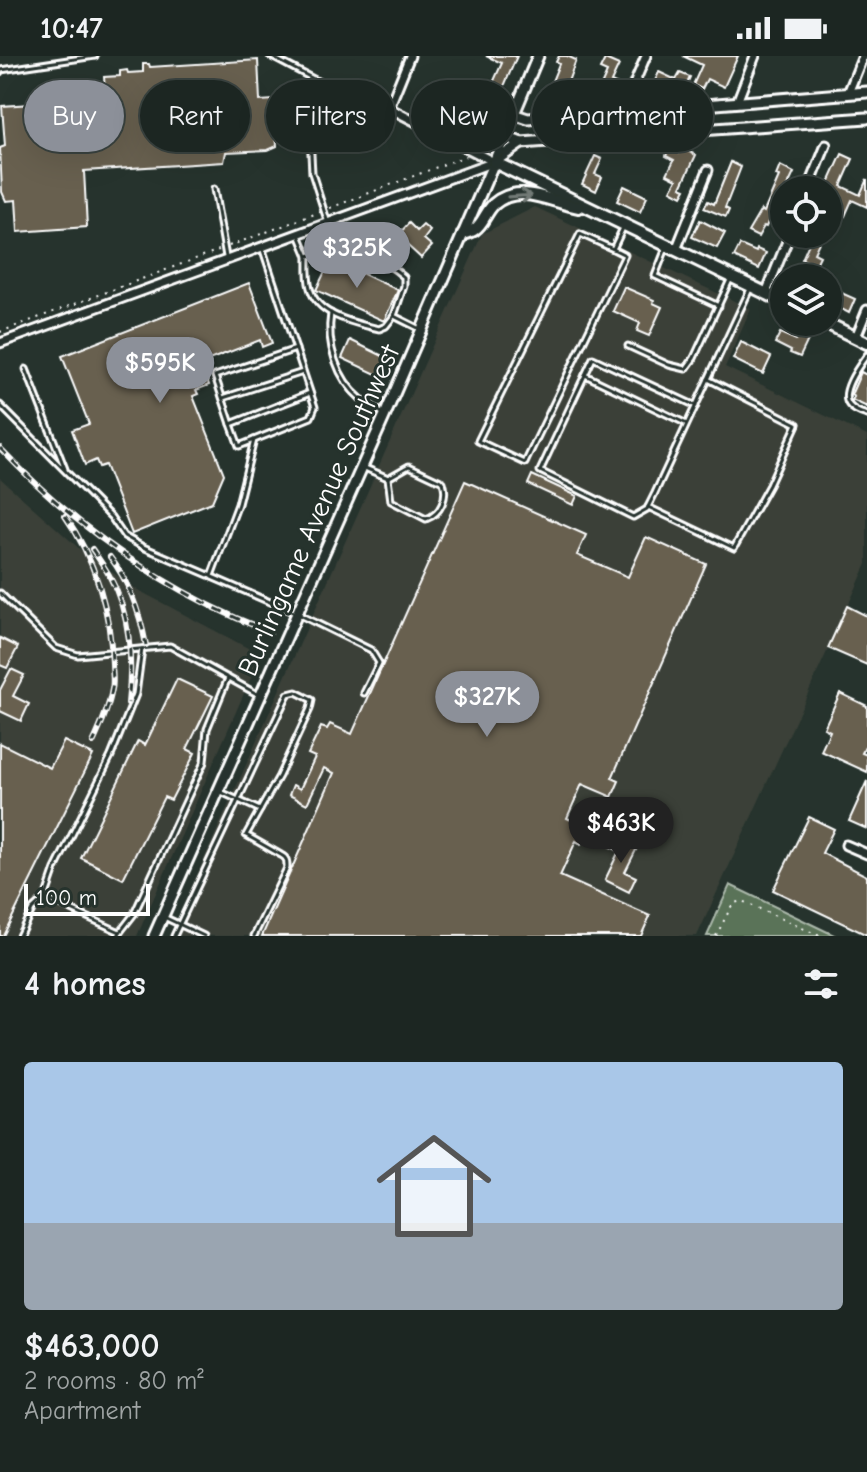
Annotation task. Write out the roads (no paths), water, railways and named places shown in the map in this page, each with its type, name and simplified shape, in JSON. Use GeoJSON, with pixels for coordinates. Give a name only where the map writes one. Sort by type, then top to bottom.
{"type":"FeatureCollection","features":[{"type":"Feature","properties":{"kind":"main road"},"geometry":{"type":"LineString","coordinates":[[494,162],[770,295]]}},
{"type":"Feature","properties":{"kind":"main road"},"geometry":{"type":"LineString","coordinates":[[463,234],[477,229],[496,202],[518,193],[591,208]]}},
{"type":"Feature","properties":{"kind":"main road"},"geometry":{"type":"LineString","coordinates":[[842,330],[867,343]]}},
{"type":"Feature","properties":{"kind":"street"},"geometry":{"type":"LineString","coordinates":[[395,93],[410,56]]}},
{"type":"Feature","properties":{"kind":"street","name":"Burlingame Avenue Southwest"},"geometry":{"type":"LineString","coordinates":[[516,107],[538,56]]}},
{"type":"Feature","properties":{"kind":"street"},"geometry":{"type":"LineString","coordinates":[[636,80],[646,56]]}},
{"type":"Feature","properties":{"kind":"street"},"geometry":{"type":"LineString","coordinates":[[737,102],[755,56]]}},
{"type":"Feature","properties":{"kind":"street"},"geometry":{"type":"LineString","coordinates":[[848,93],[863,56]]}},
{"type":"Feature","properties":{"kind":"street"},"geometry":{"type":"LineString","coordinates":[[713,104],[867,92]]}},
{"type":"Feature","properties":{"kind":"street"},"geometry":{"type":"LineString","coordinates":[[395,111],[494,162]]}},
{"type":"Feature","properties":{"kind":"street"},"geometry":{"type":"LineString","coordinates":[[713,129],[867,118]]}},
{"type":"Feature","properties":{"kind":"street"},"geometry":{"type":"LineString","coordinates":[[516,141],[532,142]]}},
{"type":"Feature","properties":{"kind":"street"},"geometry":{"type":"LineString","coordinates":[[0,343],[494,162],[521,143]]}},
{"type":"Feature","properties":{"kind":"street"},"geometry":{"type":"LineString","coordinates":[[814,176],[826,145]]}},
{"type":"Feature","properties":{"kind":"street","name":"Burlingame Avenue Southwest"},"geometry":{"type":"LineString","coordinates":[[154,936],[498,152]]}},
{"type":"Feature","properties":{"kind":"street"},"geometry":{"type":"LineString","coordinates":[[672,248],[708,170]]}},
{"type":"Feature","properties":{"kind":"street"},"geometry":{"type":"LineString","coordinates":[[766,293],[784,248]]}},
{"type":"Feature","properties":{"kind":"street"},"geometry":{"type":"LineString","coordinates":[[856,337],[867,310]]}},
{"type":"Feature","properties":{"kind":"street"},"geometry":{"type":"LineString","coordinates":[[846,845],[867,854]]}},
{"type":"Feature","properties":{"kind":"lane"},"geometry":{"type":"LineString","coordinates":[[0,72],[95,56]]}},
{"type":"Feature","properties":{"kind":"lane"},"geometry":{"type":"LineString","coordinates":[[270,56],[315,80]]}},
{"type":"Feature","properties":{"kind":"lane"},"geometry":{"type":"LineString","coordinates":[[311,152],[312,173],[328,223]]}},
{"type":"Feature","properties":{"kind":"lane"},"geometry":{"type":"LineString","coordinates":[[214,189],[226,261]]}},
{"type":"Feature","properties":{"kind":"lane"},"geometry":{"type":"LineString","coordinates":[[613,249],[624,225]]}},
{"type":"Feature","properties":{"kind":"lane"},"geometry":{"type":"LineString","coordinates":[[299,234],[308,256],[310,291],[316,302],[331,313],[379,329],[394,316],[404,277],[390,265],[353,250],[333,250],[308,256]]}},
{"type":"Feature","properties":{"kind":"lane"},"geometry":{"type":"LineString","coordinates":[[580,234],[613,249],[625,255],[525,463],[478,441],[580,234]]}},
{"type":"Feature","properties":{"kind":"lane"},"geometry":{"type":"LineString","coordinates":[[262,247],[296,349],[303,372],[315,407],[311,417],[239,446],[215,376],[296,349]]}},
{"type":"Feature","properties":{"kind":"lane"},"geometry":{"type":"LineString","coordinates":[[672,248],[655,276],[719,306]]}},
{"type":"Feature","properties":{"kind":"lane"},"geometry":{"type":"LineString","coordinates":[[628,346],[669,365],[686,369],[732,276]]}},
{"type":"Feature","properties":{"kind":"lane"},"geometry":{"type":"LineString","coordinates":[[696,406],[593,358],[540,471],[633,517],[648,507],[696,406],[751,286]]}},
{"type":"Feature","properties":{"kind":"lane"},"geometry":{"type":"LineString","coordinates":[[331,313],[330,342],[346,382],[360,398],[385,415]]}},
{"type":"Feature","properties":{"kind":"lane"},"geometry":{"type":"LineString","coordinates":[[394,316],[421,330]]}},
{"type":"Feature","properties":{"kind":"lane"},"geometry":{"type":"LineString","coordinates":[[867,355],[845,398],[852,409],[867,415]]}},
{"type":"Feature","properties":{"kind":"lane"},"geometry":{"type":"LineString","coordinates":[[26,369],[67,472]]}},
{"type":"Feature","properties":{"kind":"lane"},"geometry":{"type":"LineString","coordinates":[[223,398],[303,372]]}},
{"type":"Feature","properties":{"kind":"lane"},"geometry":{"type":"LineString","coordinates":[[585,375],[687,424]]}},
{"type":"Feature","properties":{"kind":"lane"},"geometry":{"type":"LineString","coordinates":[[648,507],[734,548],[780,461],[797,424],[708,379]]}},
{"type":"Feature","properties":{"kind":"lane"},"geometry":{"type":"LineString","coordinates":[[231,424],[310,393]]}},
{"type":"Feature","properties":{"kind":"lane"},"geometry":{"type":"LineString","coordinates":[[0,405],[111,517],[124,536],[297,613],[371,650],[379,663],[364,693]]}},
{"type":"Feature","properties":{"kind":"lane"},"geometry":{"type":"LineString","coordinates":[[211,576],[238,504],[254,440]]}},
{"type":"Feature","properties":{"kind":"lane"},"geometry":{"type":"LineString","coordinates":[[362,466],[388,478]]}},
{"type":"Feature","properties":{"kind":"lane"},"geometry":{"type":"LineString","coordinates":[[409,466],[443,482],[446,490],[438,511],[426,519],[391,501],[388,478],[409,466]]}},
{"type":"Feature","properties":{"kind":"lane"},"geometry":{"type":"LineString","coordinates":[[0,593],[56,648],[78,655],[170,646],[260,695]]}},
{"type":"Feature","properties":{"kind":"lane"},"geometry":{"type":"LineString","coordinates":[[19,936],[32,910],[45,898],[55,869],[111,756],[136,694],[142,649]]}},
{"type":"Feature","properties":{"kind":"lane"},"geometry":{"type":"LineString","coordinates":[[45,898],[119,934],[134,914],[204,762],[207,729],[228,678]]}},
{"type":"Feature","properties":{"kind":"lane"},"geometry":{"type":"LineString","coordinates":[[174,936],[288,694],[296,692],[312,700],[310,709],[279,776],[246,835],[286,858],[287,868],[254,936]]}},
{"type":"Feature","properties":{"kind":"lane"},"geometry":{"type":"LineString","coordinates":[[218,791],[260,810]]}},
{"type":"Feature","properties":{"kind":"lane"},"geometry":{"type":"LineString","coordinates":[[163,916],[204,936]]}},
{"type":"Feature","properties":{"kind":"railway"},"geometry":{"type":"LineString","coordinates":[[0,448],[60,505],[124,555],[195,598],[270,632]]}},
{"type":"Feature","properties":{"kind":"railway"},"geometry":{"type":"LineString","coordinates":[[65,516],[93,568],[105,606],[111,645],[113,686],[93,743]]}},
{"type":"Feature","properties":{"kind":"railway"},"geometry":{"type":"LineString","coordinates":[[92,549],[116,590],[126,621],[130,654],[128,703]]}},
{"type":"Feature","properties":{"kind":"railway"},"geometry":{"type":"LineString","coordinates":[[110,557],[133,599],[146,645]]}}]}
